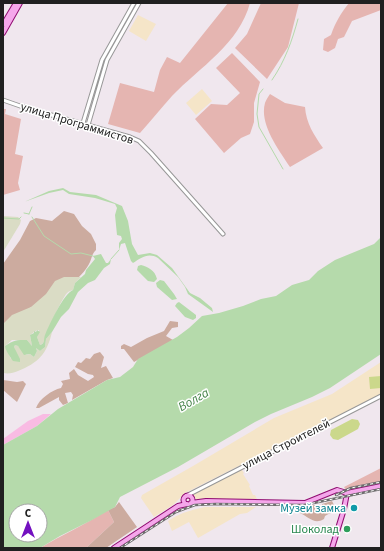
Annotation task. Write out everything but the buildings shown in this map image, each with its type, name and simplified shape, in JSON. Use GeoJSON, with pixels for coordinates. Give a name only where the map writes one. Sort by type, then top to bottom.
{"type":"FeatureCollection","features":[{"type":"Feature","properties":{"kind":"main road"},"geometry":{"type":"LineString","coordinates":[[3,26],[16,3]]}},
{"type":"Feature","properties":{"kind":"main road"},"geometry":{"type":"LineString","coordinates":[[3,33],[20,3]]}},
{"type":"Feature","properties":{"kind":"main road"},"geometry":{"type":"LineString","coordinates":[[114,548],[189,498],[197,502],[295,503],[309,502],[336,490],[347,493],[381,486]]}},
{"type":"Feature","properties":{"kind":"main road"},"geometry":{"type":"LineString","coordinates":[[332,548],[347,493]]}},
{"type":"Feature","properties":{"kind":"street"},"geometry":{"type":"LineString","coordinates":[[83,123],[102,60],[134,3]]}},
{"type":"Feature","properties":{"kind":"street"},"geometry":{"type":"LineString","coordinates":[[88,125],[107,60],[139,3]]}},
{"type":"Feature","properties":{"kind":"street","name":"улица Программистов"},"geometry":{"type":"LineString","coordinates":[[3,100],[130,137],[145,146],[223,234]]}},
{"type":"Feature","properties":{"kind":"street","name":"улица Программистов"},"geometry":{"type":"LineString","coordinates":[[3,103],[10,103]]}},
{"type":"Feature","properties":{"kind":"street","name":"улица Строителей"},"geometry":{"type":"LineString","coordinates":[[189,498],[381,396]]}},
{"type":"Feature","properties":{"kind":"shaded area"},"geometry":{"type":"Polygon","coordinates":[[[228,3],[250,3],[245,18],[237,31],[217,54],[172,96],[140,133],[108,124],[120,83],[154,92],[160,70],[167,57],[180,63],[228,3]]]}},
{"type":"Feature","properties":{"kind":"shaded area"},"geometry":{"type":"Polygon","coordinates":[[[261,3],[299,3],[288,47],[267,79],[235,48],[247,34],[261,3]]]}},
{"type":"Feature","properties":{"kind":"shaded area"},"geometry":{"type":"Polygon","coordinates":[[[349,3],[381,3],[381,10],[352,21],[344,37],[338,39],[335,48],[328,52],[323,50],[324,39],[331,35],[338,18],[349,3]]]}},
{"type":"Feature","properties":{"kind":"shaded area"},"geometry":{"type":"Polygon","coordinates":[[[138,15],[156,24],[146,41],[129,31],[138,15]]]}},
{"type":"Feature","properties":{"kind":"shaded area"},"geometry":{"type":"Polygon","coordinates":[[[232,53],[260,82],[254,103],[254,122],[250,134],[241,138],[224,153],[195,119],[211,104],[227,105],[240,93],[216,68],[232,53]]]}},
{"type":"Feature","properties":{"kind":"shaded area"},"geometry":{"type":"Polygon","coordinates":[[[202,89],[212,101],[196,115],[186,103],[202,89]]]}},
{"type":"Feature","properties":{"kind":"shaded area"},"geometry":{"type":"Polygon","coordinates":[[[270,94],[285,103],[305,107],[309,124],[323,148],[290,167],[267,128],[264,111],[266,100],[270,94]]]}},
{"type":"Feature","properties":{"kind":"shaded area"},"geometry":{"type":"Polygon","coordinates":[[[3,109],[6,109],[5,114],[21,119],[15,154],[23,156],[18,183],[20,190],[3,195],[3,109]]]}},
{"type":"Feature","properties":{"kind":"shaded area"},"geometry":{"type":"Polygon","coordinates":[[[64,211],[74,214],[82,226],[91,234],[96,244],[96,250],[89,265],[75,281],[3,324],[3,264],[20,240],[30,221],[36,218],[52,221],[64,211]]]}},
{"type":"Feature","properties":{"kind":"shaded area"},"geometry":{"type":"Polygon","coordinates":[[[3,216],[18,217],[21,220],[3,252],[3,216]]]}},
{"type":"Feature","properties":{"kind":"shaded area"},"geometry":{"type":"Polygon","coordinates":[[[64,277],[81,277],[75,283],[73,290],[67,293],[61,302],[50,325],[45,342],[40,345],[37,337],[39,330],[37,330],[30,335],[32,346],[27,340],[12,340],[5,346],[11,359],[15,351],[15,345],[18,346],[26,355],[30,354],[34,357],[37,351],[36,348],[40,351],[45,347],[46,339],[52,332],[50,340],[41,357],[31,365],[18,371],[13,373],[3,373],[3,324],[12,315],[31,307],[46,294],[55,281],[64,277]]]}},
{"type":"Feature","properties":{"kind":"shaded area"},"geometry":{"type":"Polygon","coordinates":[[[170,321],[178,322],[178,327],[172,328],[166,336],[173,340],[168,343],[134,362],[124,349],[121,349],[121,346],[124,344],[131,347],[164,331],[170,321]]]}},
{"type":"Feature","properties":{"kind":"shaded area"},"geometry":{"type":"Polygon","coordinates":[[[100,352],[104,357],[101,368],[106,366],[113,378],[72,400],[73,395],[71,392],[65,393],[68,403],[63,405],[59,400],[59,397],[39,408],[36,408],[46,395],[61,388],[63,384],[61,381],[70,379],[69,373],[74,369],[78,375],[88,381],[94,377],[93,375],[75,367],[78,362],[81,363],[86,358],[90,359],[94,354],[100,352]]]}},
{"type":"Feature","properties":{"kind":"shaded area"},"geometry":{"type":"Polygon","coordinates":[[[381,362],[381,394],[185,493],[173,505],[154,517],[141,498],[142,495],[274,418],[332,394],[381,362]]]}},
{"type":"Feature","properties":{"kind":"shaded area"},"geometry":{"type":"Polygon","coordinates":[[[381,376],[381,388],[370,389],[369,377],[381,376]]]}},
{"type":"Feature","properties":{"kind":"shaded area"},"geometry":{"type":"Polygon","coordinates":[[[3,380],[17,382],[23,381],[26,384],[17,402],[3,390],[3,380]]]}},
{"type":"Feature","properties":{"kind":"shaded area"},"geometry":{"type":"Polygon","coordinates":[[[352,419],[358,420],[360,424],[358,429],[338,440],[333,439],[330,435],[331,430],[352,419]]]}},
{"type":"Feature","properties":{"kind":"shaded area"},"geometry":{"type":"Polygon","coordinates":[[[381,468],[381,481],[346,490],[344,487],[381,468]]]}},
{"type":"Feature","properties":{"kind":"shaded area"},"geometry":{"type":"Polygon","coordinates":[[[239,470],[242,470],[244,473],[243,474],[250,485],[249,486],[253,495],[255,495],[257,499],[256,500],[197,500],[192,496],[193,494],[239,470]]]}},
{"type":"Feature","properties":{"kind":"shaded area"},"geometry":{"type":"Polygon","coordinates":[[[332,501],[334,505],[332,512],[320,521],[314,521],[300,513],[287,511],[286,509],[315,505],[319,507],[322,506],[322,504],[332,501]]]}},
{"type":"Feature","properties":{"kind":"shaded area"},"geometry":{"type":"Polygon","coordinates":[[[119,502],[137,527],[106,548],[86,548],[114,522],[108,510],[115,507],[119,502]]]}},
{"type":"Feature","properties":{"kind":"shaded area"},"geometry":{"type":"Polygon","coordinates":[[[205,507],[256,507],[247,513],[240,514],[198,538],[189,522],[172,531],[168,521],[186,512],[205,507]]]}},
{"type":"Feature","properties":{"kind":"shaded area"},"geometry":{"type":"Polygon","coordinates":[[[108,510],[114,522],[86,548],[40,548],[91,520],[108,510]]]}},
{"type":"Feature","properties":{"kind":"sand"},"geometry":{"type":"Polygon","coordinates":[[[43,414],[51,414],[37,426],[3,445],[3,439],[28,421],[43,414]]]}},
{"type":"Feature","properties":{"kind":"water"},"geometry":{"type":"Polygon","coordinates":[[[63,188],[70,192],[96,195],[122,206],[128,221],[132,244],[138,255],[150,253],[157,255],[172,268],[190,293],[200,298],[212,308],[213,312],[188,294],[178,277],[158,258],[148,256],[133,263],[125,243],[121,244],[119,250],[119,243],[122,239],[121,236],[117,235],[115,215],[117,208],[115,204],[95,198],[69,194],[63,190],[49,193],[24,202],[49,191],[63,188]]]}},
{"type":"Feature","properties":{"kind":"water","name":"Волга"},"geometry":{"type":"Polygon","coordinates":[[[381,237],[381,354],[330,388],[255,422],[178,467],[120,497],[115,507],[40,548],[3,548],[3,445],[37,426],[58,409],[107,380],[120,377],[133,367],[138,359],[177,337],[202,316],[219,313],[261,299],[276,296],[292,285],[309,280],[318,271],[335,260],[374,244],[381,237]]]}},
{"type":"Feature","properties":{"kind":"water"},"geometry":{"type":"Polygon","coordinates":[[[101,254],[106,263],[108,263],[111,259],[110,264],[104,268],[95,280],[88,283],[78,292],[69,309],[61,317],[46,339],[45,347],[40,351],[36,348],[37,351],[34,357],[30,354],[24,355],[18,346],[15,345],[14,347],[20,362],[13,361],[5,346],[15,341],[27,340],[32,346],[30,335],[37,330],[40,332],[37,337],[40,345],[43,343],[47,330],[61,303],[69,292],[73,290],[75,283],[85,274],[86,270],[95,259],[93,256],[101,254]]]}},
{"type":"Feature","properties":{"kind":"water"},"geometry":{"type":"Polygon","coordinates":[[[141,265],[149,268],[155,273],[157,279],[154,282],[148,281],[137,270],[138,266],[141,265]]]}},
{"type":"Feature","properties":{"kind":"water"},"geometry":{"type":"Polygon","coordinates":[[[160,280],[164,281],[177,299],[172,300],[157,287],[156,283],[160,280]]]}},
{"type":"Feature","properties":{"kind":"water"},"geometry":{"type":"Polygon","coordinates":[[[179,302],[196,315],[196,318],[193,320],[185,317],[175,306],[179,302]]]}},
{"type":"Feature","properties":{"kind":"waterway"},"geometry":{"type":"LineString","coordinates":[[272,80],[288,51],[298,19]]}},
{"type":"Feature","properties":{"kind":"waterway"},"geometry":{"type":"LineString","coordinates":[[263,89],[259,94],[257,114],[259,127],[283,169]]}},
{"type":"Feature","properties":{"kind":"waterway"},"geometry":{"type":"LineString","coordinates":[[29,214],[32,207]]}},
{"type":"Feature","properties":{"kind":"waterway"},"geometry":{"type":"LineString","coordinates":[[24,213],[29,214]]}},
{"type":"Feature","properties":{"kind":"waterway"},"geometry":{"type":"LineString","coordinates":[[3,218],[19,219],[21,217]]}},
{"type":"Feature","properties":{"kind":"waterway"},"geometry":{"type":"LineString","coordinates":[[32,217],[44,236],[71,254],[81,253],[93,256]]}},
{"type":"Feature","properties":{"kind":"waterway"},"geometry":{"type":"LineString","coordinates":[[111,259],[119,250]]}},
{"type":"Feature","properties":{"kind":"railway"},"geometry":{"type":"LineString","coordinates":[[336,495],[351,488],[381,482]]}},
{"type":"Feature","properties":{"kind":"railway"},"geometry":{"type":"LineString","coordinates":[[120,548],[176,512],[195,505],[304,505],[381,489]]}},
{"type":"Feature","properties":{"kind":"place","name":"Музей замка"},"geometry":{"type":"Point","coordinates":[354,508]}},
{"type":"Feature","properties":{"kind":"place","name":"Шоколад"},"geometry":{"type":"Point","coordinates":[347,529]}}]}
